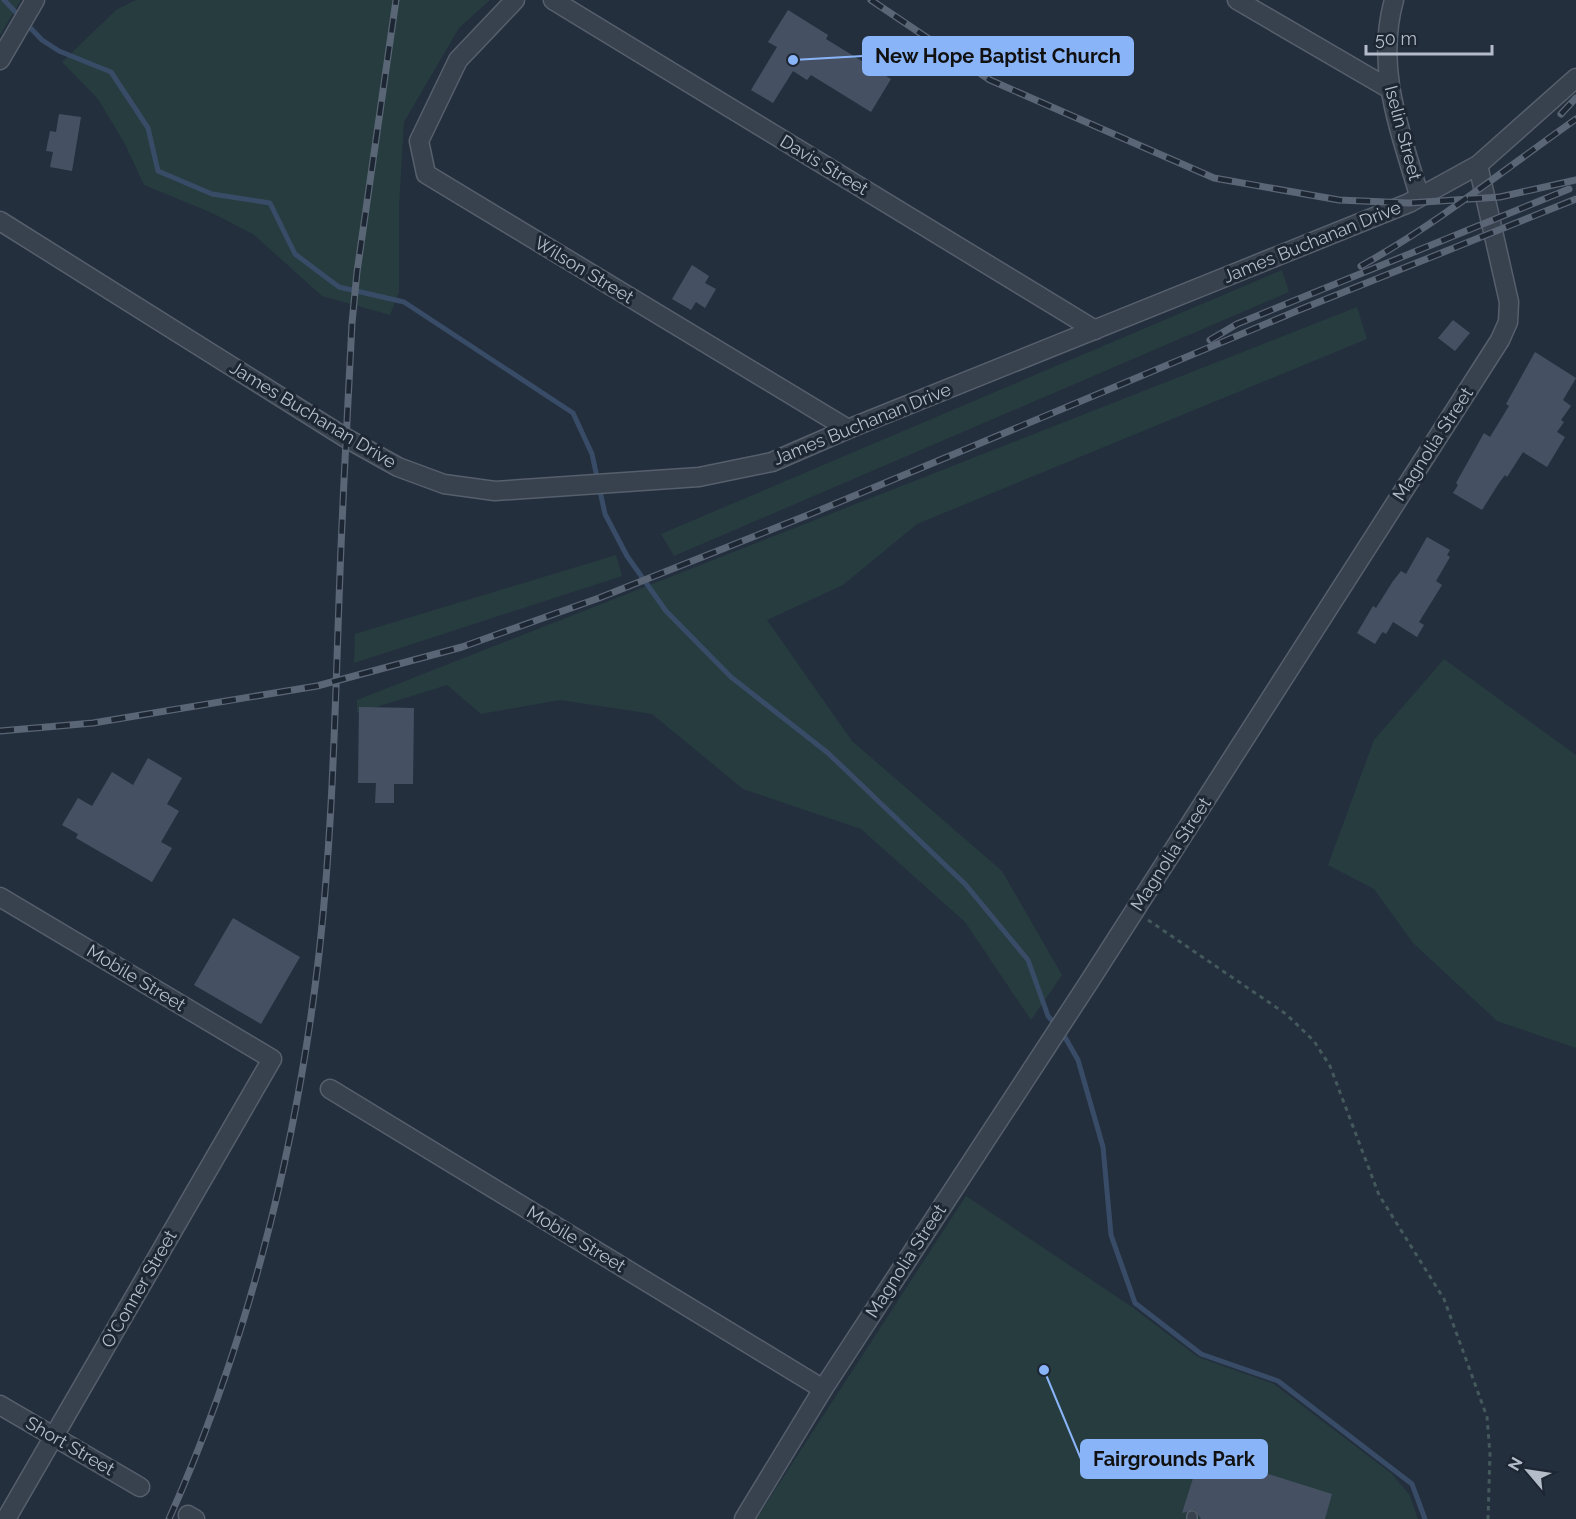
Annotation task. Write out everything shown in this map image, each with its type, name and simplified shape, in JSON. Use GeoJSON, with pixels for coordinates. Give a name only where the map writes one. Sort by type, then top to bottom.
{"type":"FeatureCollection","features":[{"type":"Feature","properties":{"kind":"street"},"geometry":{"type":"LineString","coordinates":[[0,58],[35,0]]}},
{"type":"Feature","properties":{"kind":"street","name":"Wilson Street"},"geometry":{"type":"LineString","coordinates":[[515,0],[458,60],[419,141],[426,174],[848,429]]}},
{"type":"Feature","properties":{"kind":"street","name":"Davis Street"},"geometry":{"type":"LineString","coordinates":[[553,0],[1095,330]]}},
{"type":"Feature","properties":{"kind":"street"},"geometry":{"type":"LineString","coordinates":[[1237,0],[1388,88]]}},
{"type":"Feature","properties":{"kind":"street","name":"Iselin Street"},"geometry":{"type":"LineString","coordinates":[[1394,0],[1387,25],[1388,88],[1419,195]]}},
{"type":"Feature","properties":{"kind":"street","name":"James Buchanan Drive"},"geometry":{"type":"LineString","coordinates":[[0,221],[346,438],[398,468],[444,484],[495,491],[699,477],[772,462],[848,429],[1409,203],[1419,195],[1478,165],[1576,78]]}},
{"type":"Feature","properties":{"kind":"street","name":"Magnolia Street"},"geometry":{"type":"LineString","coordinates":[[744,1519],[823,1389],[1052,1040],[1504,331],[1508,322],[1509,302],[1478,165]]}},
{"type":"Feature","properties":{"kind":"street","name":"Mobile Street"},"geometry":{"type":"LineString","coordinates":[[0,897],[272,1059]]}},
{"type":"Feature","properties":{"kind":"street","name":"O'Conner Street"},"geometry":{"type":"LineString","coordinates":[[6,1519],[272,1059]]}},
{"type":"Feature","properties":{"kind":"street","name":"Mobile Street"},"geometry":{"type":"LineString","coordinates":[[330,1089],[823,1389]]}},
{"type":"Feature","properties":{"kind":"street","name":"Short Street"},"geometry":{"type":"LineString","coordinates":[[0,1406],[140,1487]]}},
{"type":"Feature","properties":{"kind":"path"},"geometry":{"type":"LineString","coordinates":[[1135,910],[1286,1014],[1314,1041],[1330,1066],[1379,1195],[1444,1299],[1483,1407],[1490,1454],[1488,1519]]}},
{"type":"Feature","properties":{"kind":"green space"},"geometry":{"type":"Polygon","coordinates":[[[0,0],[21,0],[0,35],[0,0]]]}},
{"type":"Feature","properties":{"kind":"green space"},"geometry":{"type":"Polygon","coordinates":[[[136,0],[490,0],[459,28],[404,122],[399,207],[399,292],[390,315],[322,296],[253,234],[212,213],[144,185],[125,144],[98,99],[62,62],[116,10],[136,0]]]}},
{"type":"Feature","properties":{"kind":"green space"},"geometry":{"type":"Polygon","coordinates":[[[1282,270],[1289,292],[674,556],[661,534],[1282,270]]]}},
{"type":"Feature","properties":{"kind":"green space"},"geometry":{"type":"Polygon","coordinates":[[[1357,307],[1367,339],[917,524],[843,585],[767,620],[852,741],[1002,871],[1062,975],[1031,1020],[965,922],[861,829],[743,789],[652,714],[560,700],[481,714],[447,685],[357,713],[357,700],[1357,307]]]}},
{"type":"Feature","properties":{"kind":"green space"},"geometry":{"type":"Polygon","coordinates":[[[616,555],[622,576],[354,663],[355,634],[616,555]]]}},
{"type":"Feature","properties":{"kind":"green space"},"geometry":{"type":"Polygon","coordinates":[[[1444,659],[1576,755],[1576,1048],[1497,1021],[1413,943],[1374,889],[1328,865],[1374,740],[1444,659]]]}},
{"type":"Feature","properties":{"kind":"green space"},"geometry":{"type":"Polygon","coordinates":[[[966,1196],[1132,1307],[1198,1357],[1274,1384],[1392,1474],[1409,1494],[1418,1519],[756,1519],[966,1196]]]}},
{"type":"Feature","properties":{"kind":"building"},"geometry":{"type":"Polygon","coordinates":[[[788,10],[828,35],[826,39],[891,79],[871,112],[811,75],[807,80],[793,71],[773,103],[751,90],[777,47],[768,42],[788,10]]]}},
{"type":"Feature","properties":{"kind":"building"},"geometry":{"type":"Polygon","coordinates":[[[59,114],[81,117],[72,171],[50,167],[53,152],[46,151],[50,131],[56,132],[59,114]]]}},
{"type":"Feature","properties":{"kind":"building"},"geometry":{"type":"Polygon","coordinates":[[[692,265],[709,276],[705,283],[716,289],[705,308],[696,302],[691,310],[672,299],[692,265]]]}},
{"type":"Feature","properties":{"kind":"building"},"geometry":{"type":"Polygon","coordinates":[[[1453,320],[1470,333],[1455,351],[1438,338],[1453,320]]]}},
{"type":"Feature","properties":{"kind":"building"},"geometry":{"type":"Polygon","coordinates":[[[1535,352],[1576,378],[1563,400],[1571,406],[1561,420],[1564,422],[1557,432],[1565,437],[1547,467],[1523,452],[1482,510],[1453,493],[1458,485],[1456,483],[1484,433],[1490,437],[1509,406],[1506,404],[1535,352]]]}},
{"type":"Feature","properties":{"kind":"building"},"geometry":{"type":"Polygon","coordinates":[[[1427,537],[1450,550],[1447,555],[1450,557],[1436,581],[1442,585],[1419,622],[1424,625],[1417,637],[1393,622],[1386,634],[1383,632],[1375,644],[1357,633],[1373,606],[1376,608],[1401,571],[1406,574],[1427,537]]]}},
{"type":"Feature","properties":{"kind":"building"},"geometry":{"type":"Polygon","coordinates":[[[359,707],[414,708],[413,784],[394,784],[394,803],[375,803],[376,783],[358,783],[359,707]]]}},
{"type":"Feature","properties":{"kind":"building"},"geometry":{"type":"Polygon","coordinates":[[[148,758],[182,778],[167,804],[179,811],[161,842],[172,848],[152,882],[76,838],[78,834],[62,825],[78,798],[92,806],[112,772],[133,785],[148,758]]]}},
{"type":"Feature","properties":{"kind":"building"},"geometry":{"type":"Polygon","coordinates":[[[233,918],[300,957],[261,1024],[194,985],[233,918]]]}},
{"type":"Feature","properties":{"kind":"building"},"geometry":{"type":"Polygon","coordinates":[[[1201,1453],[1332,1494],[1325,1519],[1201,1519],[1195,1510],[1182,1513],[1201,1453]]]}},
{"type":"Feature","properties":{"kind":"waterway"},"geometry":{"type":"LineString","coordinates":[[4,0],[42,40],[59,51],[111,72],[148,128],[158,171],[212,194],[270,203],[295,254],[339,287],[404,302],[573,413],[592,454],[605,514],[627,556],[666,611],[731,677],[828,753],[965,884],[1028,960],[1048,1016],[1056,1025]]}},
{"type":"Feature","properties":{"kind":"waterway"},"geometry":{"type":"LineString","coordinates":[[1062,1032],[1078,1060],[1103,1147],[1111,1235],[1135,1303],[1201,1354],[1278,1381],[1412,1484],[1425,1519]]}},
{"type":"Feature","properties":{"kind":"railway"},"geometry":{"type":"LineString","coordinates":[[169,1519],[197,1454],[244,1319],[280,1181],[307,1041],[327,872],[352,323],[357,272],[396,0]]}},
{"type":"Feature","properties":{"kind":"railway"},"geometry":{"type":"LineString","coordinates":[[871,0],[990,80],[1214,178],[1339,200],[1409,203],[1500,197],[1576,180]]}},
{"type":"Feature","properties":{"kind":"railway"},"geometry":{"type":"LineString","coordinates":[[1561,114],[1576,98]]}},
{"type":"Feature","properties":{"kind":"railway"},"geometry":{"type":"LineString","coordinates":[[1361,266],[1444,214],[1576,119]]}},
{"type":"Feature","properties":{"kind":"railway"},"geometry":{"type":"LineString","coordinates":[[1210,340],[1237,324],[1569,189]]}},
{"type":"Feature","properties":{"kind":"railway"},"geometry":{"type":"LineString","coordinates":[[0,731],[93,723],[317,686],[462,647],[599,598],[813,513],[1299,310],[1576,199]]}},
{"type":"Feature","properties":{"kind":"place","name":"New Hope Baptist Church"},"geometry":{"type":"Point","coordinates":[793,60]}},
{"type":"Feature","properties":{"kind":"place","name":"Fairgrounds Park"},"geometry":{"type":"Point","coordinates":[1044,1370]}}]}
